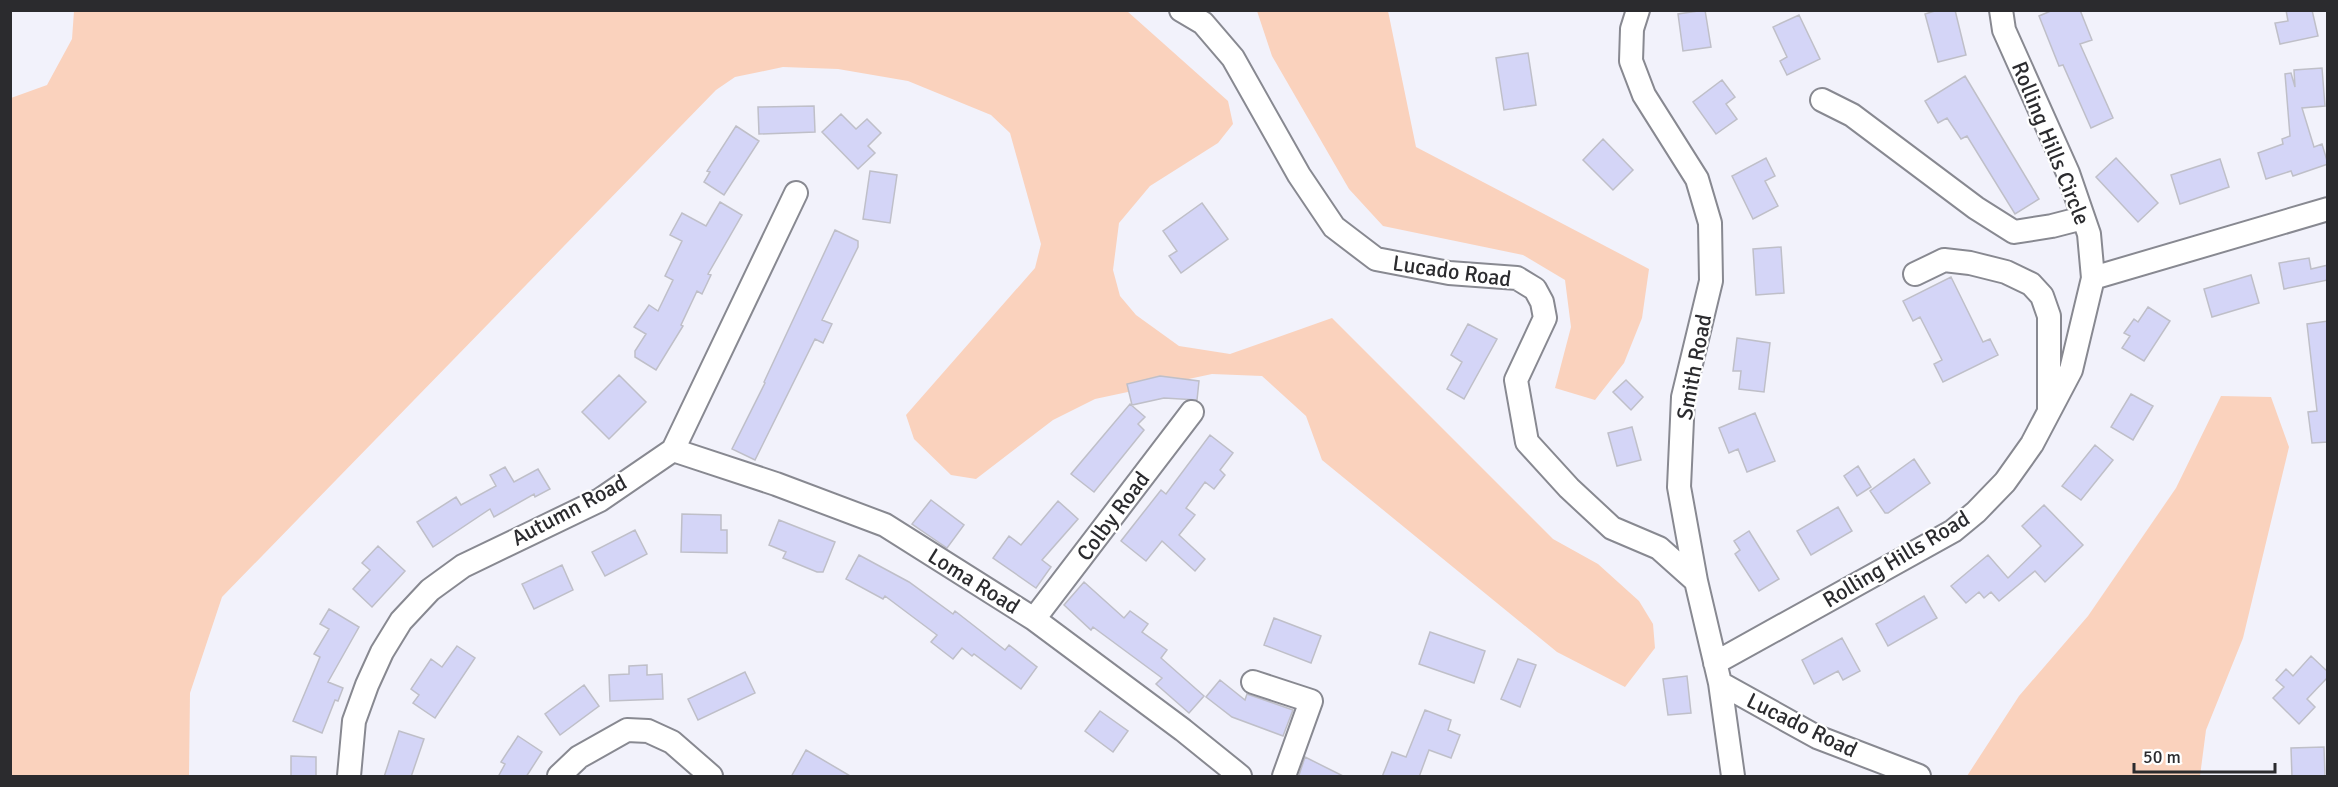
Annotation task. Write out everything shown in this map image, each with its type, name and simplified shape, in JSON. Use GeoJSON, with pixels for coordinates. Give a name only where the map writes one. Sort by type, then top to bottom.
{"type":"FeatureCollection","features":[{"type":"Feature","properties":{"kind":"street","name":"Lucado Road"},"geometry":{"type":"LineString","coordinates":[[1181,10],[1198,17],[1233,58],[1299,175],[1334,227],[1376,259],[1449,273],[1517,278],[1535,288],[1542,302],[1545,318],[1516,380],[1527,442],[1569,488],[1612,528],[1659,548],[1696,581]]}},
{"type":"Feature","properties":{"kind":"street","name":"Smith Road"},"geometry":{"type":"LineString","coordinates":[[1638,10],[1632,29],[1631,61],[1644,95],[1696,179],[1710,223],[1711,281],[1683,397],[1679,487],[1696,581],[1718,673],[1733,777]]}},
{"type":"Feature","properties":{"kind":"street","name":"Rolling Hills Circle"},"geometry":{"type":"LineString","coordinates":[[2001,10],[2004,30],[2068,173],[2089,234],[2093,278]]}},
{"type":"Feature","properties":{"kind":"street"},"geometry":{"type":"LineString","coordinates":[[1822,100],[1852,115],[1976,208],[2014,232],[2083,218]]}},
{"type":"Feature","properties":{"kind":"street"},"geometry":{"type":"LineString","coordinates":[[673,450],[796,193]]}},
{"type":"Feature","properties":{"kind":"street"},"geometry":{"type":"LineString","coordinates":[[2093,278],[2328,210]]}},
{"type":"Feature","properties":{"kind":"street"},"geometry":{"type":"LineString","coordinates":[[1916,274],[1944,260],[1971,263],[2006,272],[2031,284],[2042,296],[2049,316],[2049,411]]}},
{"type":"Feature","properties":{"kind":"street","name":"Rolling Hills Road"},"geometry":{"type":"LineString","coordinates":[[1718,673],[1953,531],[1976,512],[2005,482],[2032,444],[2071,370],[2093,278]]}},
{"type":"Feature","properties":{"kind":"street","name":"Colby Road"},"geometry":{"type":"LineString","coordinates":[[1034,619],[1192,412]]}},
{"type":"Feature","properties":{"kind":"street","name":"Loma Road"},"geometry":{"type":"LineString","coordinates":[[673,450],[776,484],[885,525],[1034,619],[1183,730],[1240,777]]}},
{"type":"Feature","properties":{"kind":"street","name":"Autumn Road"},"geometry":{"type":"LineString","coordinates":[[349,777],[354,721],[367,685],[382,652],[401,621],[430,590],[463,566],[600,500],[673,450]]}},
{"type":"Feature","properties":{"kind":"street","name":"Lucado Road"},"geometry":{"type":"LineString","coordinates":[[1718,673],[1817,738],[1919,777]]}},
{"type":"Feature","properties":{"kind":"street"},"geometry":{"type":"LineString","coordinates":[[1253,682],[1311,701],[1284,777]]}},
{"type":"Feature","properties":{"kind":"street"},"geometry":{"type":"LineString","coordinates":[[559,777],[579,757],[627,730],[648,731],[672,742],[711,777]]}},
{"type":"Feature","properties":{"kind":"shaded area"},"geometry":{"type":"Polygon","coordinates":[[[74,11],[1127,11],[1228,101],[1233,124],[1218,143],[1150,186],[1119,223],[1113,270],[1120,296],[1136,315],[1179,346],[1230,354],[1332,318],[1553,539],[1598,564],[1639,601],[1653,624],[1655,648],[1625,687],[1557,652],[1322,460],[1306,416],[1262,376],[1212,374],[1095,399],[1053,420],[976,479],[951,475],[914,439],[906,415],[1035,268],[1041,244],[1010,133],[991,115],[908,81],[838,69],[783,67],[735,77],[716,90],[222,597],[190,693],[189,776],[11,776],[11,98],[47,85],[72,39],[74,11]]]}},
{"type":"Feature","properties":{"kind":"shaded area"},"geometry":{"type":"Polygon","coordinates":[[[1257,11],[1388,11],[1416,147],[1649,269],[1642,318],[1624,363],[1595,400],[1555,388],[1571,327],[1565,280],[1523,255],[1383,226],[1349,189],[1272,56],[1257,11]]]}},
{"type":"Feature","properties":{"kind":"shaded area"},"geometry":{"type":"Polygon","coordinates":[[[2221,396],[2271,397],[2289,447],[2243,638],[2206,730],[2200,776],[1967,776],[2019,696],[2088,616],[2176,488],[2221,396]]]}},
{"type":"Feature","properties":{"kind":"building"},"geometry":{"type":"Polygon","coordinates":[[[1705,10],[1711,47],[1683,51],[1678,14],[1705,10]]]}},
{"type":"Feature","properties":{"kind":"building"},"geometry":{"type":"Polygon","coordinates":[[[1938,10],[1955,10],[1966,55],[1938,62],[1925,14],[1938,10]]]}},
{"type":"Feature","properties":{"kind":"building"},"geometry":{"type":"Polygon","coordinates":[[[2053,10],[2080,10],[2092,40],[2080,44],[2113,118],[2091,128],[2063,65],[2059,66],[2039,16],[2053,10]]]}},
{"type":"Feature","properties":{"kind":"building"},"geometry":{"type":"Polygon","coordinates":[[[2286,10],[2312,10],[2318,36],[2280,44],[2275,23],[2288,21],[2286,10]]]}},
{"type":"Feature","properties":{"kind":"building"},"geometry":{"type":"Polygon","coordinates":[[[1799,15],[1820,59],[1787,75],[1780,61],[1787,57],[1773,27],[1799,15]]]}},
{"type":"Feature","properties":{"kind":"building"},"geometry":{"type":"Polygon","coordinates":[[[1528,53],[1536,105],[1504,110],[1496,58],[1528,53]]]}},
{"type":"Feature","properties":{"kind":"building"},"geometry":{"type":"Polygon","coordinates":[[[2322,68],[2325,106],[2302,108],[2314,147],[2322,144],[2328,164],[2293,176],[2291,171],[2266,179],[2258,153],[2283,144],[2282,139],[2290,136],[2285,74],[2291,73],[2295,87],[2294,70],[2322,68]]]}},
{"type":"Feature","properties":{"kind":"building"},"geometry":{"type":"Polygon","coordinates":[[[1965,76],[2039,199],[2015,214],[1967,136],[1961,139],[1947,118],[1938,123],[1925,101],[1965,76]]]}},
{"type":"Feature","properties":{"kind":"building"},"geometry":{"type":"Polygon","coordinates":[[[1722,80],[1735,97],[1726,104],[1737,119],[1716,134],[1693,102],[1722,80]]]}},
{"type":"Feature","properties":{"kind":"building"},"geometry":{"type":"Polygon","coordinates":[[[814,106],[815,132],[759,134],[758,107],[814,106]]]}},
{"type":"Feature","properties":{"kind":"building"},"geometry":{"type":"Polygon","coordinates":[[[841,114],[856,129],[867,119],[881,133],[868,146],[875,153],[858,169],[822,132],[841,114]]]}},
{"type":"Feature","properties":{"kind":"building"},"geometry":{"type":"Polygon","coordinates":[[[736,126],[759,141],[724,195],[704,182],[710,172],[707,171],[736,126]]]}},
{"type":"Feature","properties":{"kind":"building"},"geometry":{"type":"Polygon","coordinates":[[[1603,139],[1633,170],[1613,190],[1583,160],[1603,139]]]}},
{"type":"Feature","properties":{"kind":"building"},"geometry":{"type":"Polygon","coordinates":[[[1766,158],[1775,176],[1765,181],[1778,206],[1753,219],[1732,176],[1766,158]]]}},
{"type":"Feature","properties":{"kind":"building"},"geometry":{"type":"Polygon","coordinates":[[[2116,158],[2158,203],[2138,222],[2096,177],[2116,158]]]}},
{"type":"Feature","properties":{"kind":"building"},"geometry":{"type":"Polygon","coordinates":[[[2220,159],[2229,187],[2180,204],[2171,175],[2220,159]]]}},
{"type":"Feature","properties":{"kind":"building"},"geometry":{"type":"Polygon","coordinates":[[[870,171],[897,175],[890,223],[863,219],[870,171]]]}},
{"type":"Feature","properties":{"kind":"building"},"geometry":{"type":"Polygon","coordinates":[[[720,202],[742,215],[708,274],[711,275],[702,294],[697,291],[681,325],[683,326],[656,370],[635,357],[635,351],[646,334],[634,327],[649,305],[658,311],[673,280],[665,276],[682,241],[670,235],[682,213],[706,226],[720,202]]]}},
{"type":"Feature","properties":{"kind":"building"},"geometry":{"type":"Polygon","coordinates":[[[1202,203],[1228,239],[1181,273],[1169,256],[1177,251],[1163,231],[1202,203]]]}},
{"type":"Feature","properties":{"kind":"building"},"geometry":{"type":"Polygon","coordinates":[[[835,230],[858,241],[858,247],[822,320],[832,324],[823,343],[815,339],[755,460],[732,449],[835,230]]]}},
{"type":"Feature","properties":{"kind":"building"},"geometry":{"type":"Polygon","coordinates":[[[1781,247],[1784,293],[1756,295],[1753,249],[1781,247]]]}},
{"type":"Feature","properties":{"kind":"building"},"geometry":{"type":"Polygon","coordinates":[[[2309,258],[2311,269],[2328,265],[2328,280],[2284,289],[2279,263],[2309,258]]]}},
{"type":"Feature","properties":{"kind":"building"},"geometry":{"type":"Polygon","coordinates":[[[2251,275],[2259,303],[2212,317],[2204,289],[2251,275]]]}},
{"type":"Feature","properties":{"kind":"building"},"geometry":{"type":"Polygon","coordinates":[[[1951,277],[1983,342],[1990,339],[1998,355],[1943,382],[1934,364],[1942,360],[1920,317],[1913,321],[1903,301],[1951,277]]]}},
{"type":"Feature","properties":{"kind":"building"},"geometry":{"type":"Polygon","coordinates":[[[2148,307],[2170,321],[2144,361],[2122,348],[2130,336],[2124,333],[2134,319],[2138,322],[2148,307]]]}},
{"type":"Feature","properties":{"kind":"building"},"geometry":{"type":"Polygon","coordinates":[[[2328,321],[2328,442],[2312,443],[2308,412],[2317,411],[2307,324],[2328,321]]]}},
{"type":"Feature","properties":{"kind":"building"},"geometry":{"type":"Polygon","coordinates":[[[1468,324],[1497,339],[1464,399],[1447,389],[1462,362],[1451,355],[1468,324]]]}},
{"type":"Feature","properties":{"kind":"building"},"geometry":{"type":"Polygon","coordinates":[[[1737,338],[1770,343],[1764,392],[1739,389],[1741,371],[1733,371],[1737,338]]]}},
{"type":"Feature","properties":{"kind":"building"},"geometry":{"type":"Polygon","coordinates":[[[619,375],[646,402],[609,439],[582,412],[619,375]]]}},
{"type":"Feature","properties":{"kind":"building"},"geometry":{"type":"Polygon","coordinates":[[[1160,376],[1199,381],[1197,400],[1164,398],[1132,405],[1127,384],[1160,376]]]}},
{"type":"Feature","properties":{"kind":"building"},"geometry":{"type":"Polygon","coordinates":[[[1626,380],[1643,397],[1631,410],[1613,392],[1626,380]]]}},
{"type":"Feature","properties":{"kind":"building"},"geometry":{"type":"Polygon","coordinates":[[[2131,394],[2153,406],[2133,440],[2111,427],[2131,394]]]}},
{"type":"Feature","properties":{"kind":"building"},"geometry":{"type":"Polygon","coordinates":[[[1130,404],[1145,417],[1138,424],[1144,430],[1094,492],[1071,474],[1130,404]]]}},
{"type":"Feature","properties":{"kind":"building"},"geometry":{"type":"Polygon","coordinates":[[[1755,413],[1775,461],[1747,472],[1738,449],[1729,453],[1719,428],[1755,413]]]}},
{"type":"Feature","properties":{"kind":"building"},"geometry":{"type":"Polygon","coordinates":[[[1632,427],[1641,460],[1617,466],[1608,433],[1632,427]]]}},
{"type":"Feature","properties":{"kind":"building"},"geometry":{"type":"Polygon","coordinates":[[[1210,435],[1233,453],[1220,470],[1225,475],[1214,489],[1205,482],[1186,508],[1195,515],[1179,535],[1205,559],[1195,571],[1162,541],[1146,561],[1121,541],[1161,490],[1166,494],[1210,435]]]}},
{"type":"Feature","properties":{"kind":"building"},"geometry":{"type":"Polygon","coordinates":[[[2095,445],[2113,460],[2081,500],[2062,486],[2095,445]]]}},
{"type":"Feature","properties":{"kind":"building"},"geometry":{"type":"Polygon","coordinates":[[[1914,459],[1930,483],[1885,513],[1870,491],[1914,459]]]}},
{"type":"Feature","properties":{"kind":"building"},"geometry":{"type":"Polygon","coordinates":[[[1858,466],[1871,487],[1857,496],[1844,476],[1858,466]]]}},
{"type":"Feature","properties":{"kind":"building"},"geometry":{"type":"Polygon","coordinates":[[[505,467],[514,482],[538,469],[550,489],[535,497],[534,494],[494,517],[490,509],[433,547],[417,522],[456,497],[461,505],[496,486],[490,475],[505,467]]]}},
{"type":"Feature","properties":{"kind":"building"},"geometry":{"type":"Polygon","coordinates":[[[931,500],[964,525],[947,548],[912,524],[931,500]]]}},
{"type":"Feature","properties":{"kind":"building"},"geometry":{"type":"Polygon","coordinates":[[[1058,501],[1078,519],[1042,560],[1051,567],[1036,588],[993,558],[1009,536],[1021,545],[1058,501]]]}},
{"type":"Feature","properties":{"kind":"building"},"geometry":{"type":"Polygon","coordinates":[[[2044,505],[2083,545],[2045,582],[2035,571],[1999,601],[1991,592],[1984,598],[1979,592],[1966,603],[1951,586],[1988,555],[2008,578],[2041,546],[2022,526],[2044,505]]]}},
{"type":"Feature","properties":{"kind":"building"},"geometry":{"type":"Polygon","coordinates":[[[1838,507],[1852,531],[1811,555],[1797,531],[1838,507]]]}},
{"type":"Feature","properties":{"kind":"building"},"geometry":{"type":"Polygon","coordinates":[[[682,514],[721,515],[721,530],[727,530],[727,553],[681,552],[682,514]]]}},
{"type":"Feature","properties":{"kind":"building"},"geometry":{"type":"Polygon","coordinates":[[[779,520],[835,542],[823,572],[817,572],[783,558],[786,552],[769,545],[779,520]]]}},
{"type":"Feature","properties":{"kind":"building"},"geometry":{"type":"Polygon","coordinates":[[[635,530],[647,554],[605,576],[592,552],[635,530]]]}},
{"type":"Feature","properties":{"kind":"building"},"geometry":{"type":"Polygon","coordinates":[[[1749,531],[1779,579],[1759,591],[1735,554],[1740,550],[1734,541],[1749,531]]]}},
{"type":"Feature","properties":{"kind":"building"},"geometry":{"type":"Polygon","coordinates":[[[378,546],[405,571],[372,607],[353,589],[370,570],[362,563],[378,546]]]}},
{"type":"Feature","properties":{"kind":"building"},"geometry":{"type":"Polygon","coordinates":[[[859,555],[909,582],[953,614],[955,611],[1005,650],[1009,645],[1037,667],[1021,689],[974,654],[972,656],[962,648],[953,659],[931,642],[937,635],[885,596],[883,599],[846,579],[859,555]]]}},
{"type":"Feature","properties":{"kind":"building"},"geometry":{"type":"Polygon","coordinates":[[[562,565],[573,590],[534,609],[522,584],[562,565]]]}},
{"type":"Feature","properties":{"kind":"building"},"geometry":{"type":"Polygon","coordinates":[[[1084,582],[1124,618],[1130,611],[1148,624],[1142,632],[1167,650],[1161,658],[1204,696],[1189,713],[1156,684],[1162,678],[1093,627],[1091,630],[1064,605],[1084,582]]]}},
{"type":"Feature","properties":{"kind":"building"},"geometry":{"type":"Polygon","coordinates":[[[1924,596],[1937,618],[1888,646],[1876,624],[1924,596]]]}},
{"type":"Feature","properties":{"kind":"building"},"geometry":{"type":"Polygon","coordinates":[[[329,609],[359,627],[328,682],[343,688],[338,701],[335,700],[322,733],[293,721],[320,657],[314,654],[329,629],[320,624],[329,609]]]}},
{"type":"Feature","properties":{"kind":"building"},"geometry":{"type":"Polygon","coordinates":[[[1274,618],[1321,636],[1311,663],[1264,645],[1274,618]]]}},
{"type":"Feature","properties":{"kind":"building"},"geometry":{"type":"Polygon","coordinates":[[[1430,632],[1485,651],[1474,683],[1419,664],[1430,632]]]}},
{"type":"Feature","properties":{"kind":"building"},"geometry":{"type":"Polygon","coordinates":[[[1842,638],[1860,671],[1843,680],[1838,671],[1814,684],[1802,660],[1842,638]]]}},
{"type":"Feature","properties":{"kind":"building"},"geometry":{"type":"Polygon","coordinates":[[[457,646],[475,658],[435,718],[413,703],[419,695],[411,689],[431,659],[442,667],[457,646]]]}},
{"type":"Feature","properties":{"kind":"building"},"geometry":{"type":"Polygon","coordinates":[[[2311,656],[2328,672],[2328,677],[2307,699],[2315,707],[2299,724],[2273,698],[2284,687],[2276,680],[2286,669],[2293,676],[2311,656]]]}},
{"type":"Feature","properties":{"kind":"building"},"geometry":{"type":"Polygon","coordinates":[[[1518,659],[1536,665],[1520,707],[1501,699],[1518,659]]]}},
{"type":"Feature","properties":{"kind":"building"},"geometry":{"type":"Polygon","coordinates":[[[647,665],[647,675],[662,674],[663,699],[610,701],[609,675],[629,674],[629,666],[647,665]]]}},
{"type":"Feature","properties":{"kind":"building"},"geometry":{"type":"Polygon","coordinates":[[[745,672],[755,693],[698,720],[688,699],[745,672]]]}},
{"type":"Feature","properties":{"kind":"building"},"geometry":{"type":"Polygon","coordinates":[[[1687,676],[1691,713],[1668,715],[1663,679],[1687,676]]]}},
{"type":"Feature","properties":{"kind":"building"},"geometry":{"type":"Polygon","coordinates":[[[1220,680],[1245,700],[1247,694],[1293,710],[1283,736],[1232,717],[1206,697],[1220,680]]]}},
{"type":"Feature","properties":{"kind":"building"},"geometry":{"type":"Polygon","coordinates":[[[584,685],[599,706],[560,735],[545,714],[584,685]]]}},
{"type":"Feature","properties":{"kind":"building"},"geometry":{"type":"Polygon","coordinates":[[[1425,710],[1451,720],[1448,730],[1460,735],[1451,758],[1429,750],[1419,777],[1382,777],[1392,752],[1406,757],[1425,710]]]}},
{"type":"Feature","properties":{"kind":"building"},"geometry":{"type":"Polygon","coordinates":[[[1100,711],[1128,731],[1113,752],[1085,731],[1100,711]]]}},
{"type":"Feature","properties":{"kind":"building"},"geometry":{"type":"Polygon","coordinates":[[[399,731],[424,739],[411,777],[384,777],[399,731]]]}},
{"type":"Feature","properties":{"kind":"building"},"geometry":{"type":"Polygon","coordinates":[[[518,736],[542,752],[526,777],[498,777],[505,764],[501,762],[518,736]]]}},
{"type":"Feature","properties":{"kind":"building"},"geometry":{"type":"Polygon","coordinates":[[[2324,747],[2325,776],[2292,777],[2291,748],[2324,747]]]}},
{"type":"Feature","properties":{"kind":"building"},"geometry":{"type":"Polygon","coordinates":[[[806,750],[852,777],[791,777],[806,750]]]}},
{"type":"Feature","properties":{"kind":"building"},"geometry":{"type":"Polygon","coordinates":[[[291,756],[316,757],[316,777],[291,777],[291,756]]]}},
{"type":"Feature","properties":{"kind":"building"},"geometry":{"type":"Polygon","coordinates":[[[1305,757],[1345,777],[1301,777],[1299,775],[1305,757]]]}}]}
